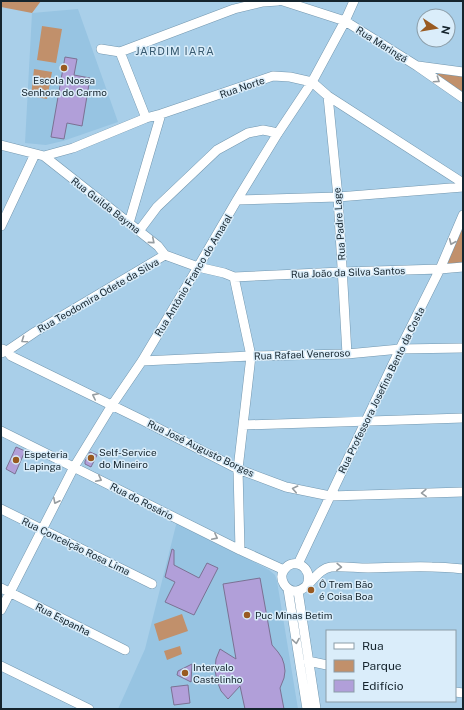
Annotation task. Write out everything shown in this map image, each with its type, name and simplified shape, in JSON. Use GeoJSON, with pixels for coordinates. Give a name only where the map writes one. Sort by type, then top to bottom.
{"type":"FeatureCollection","features":[{"type":"Feature","properties":{"kind":"street"},"geometry":{"type":"LineString","coordinates":[[101,49],[120,52],[234,9],[263,2],[278,1]]}},
{"type":"Feature","properties":{"kind":"street","name":"Rua Maringá"},"geometry":{"type":"LineString","coordinates":[[283,1],[345,21],[417,66],[463,98]]}},
{"type":"Feature","properties":{"kind":"street","name":"Rua Antônio Franco do Amaral"},"geometry":{"type":"LineString","coordinates":[[1,610],[74,467],[112,405],[142,361],[278,133],[312,82],[345,21],[354,1]]}},
{"type":"Feature","properties":{"kind":"street"},"geometry":{"type":"LineString","coordinates":[[120,52],[146,118]]}},
{"type":"Feature","properties":{"kind":"street"},"geometry":{"type":"LineString","coordinates":[[417,66],[463,72]]}},
{"type":"Feature","properties":{"kind":"street","name":"Rua Norte"},"geometry":{"type":"LineString","coordinates":[[40,155],[73,148],[146,118],[162,114],[273,76],[290,77],[312,82],[328,96],[463,183]]}},
{"type":"Feature","properties":{"kind":"street","name":"Rua Padre Lage"},"geometry":{"type":"LineString","coordinates":[[328,96],[338,197],[347,354]]}},
{"type":"Feature","properties":{"kind":"street"},"geometry":{"type":"LineString","coordinates":[[129,223],[162,114]]}},
{"type":"Feature","properties":{"kind":"street"},"geometry":{"type":"LineString","coordinates":[[139,230],[157,207],[217,150],[248,132],[263,130],[278,133]]}},
{"type":"Feature","properties":{"kind":"street"},"geometry":{"type":"LineString","coordinates":[[1,145],[40,155],[1,226]]}},
{"type":"Feature","properties":{"kind":"street","name":"Rua Guilda Bayma"},"geometry":{"type":"LineString","coordinates":[[40,155],[139,230],[158,246],[165,255]]}},
{"type":"Feature","properties":{"kind":"street"},"geometry":{"type":"LineString","coordinates":[[237,200],[338,197],[463,187]]}},
{"type":"Feature","properties":{"kind":"street","name":"Rua Professora Josefina Bento da Costa"},"geometry":{"type":"LineString","coordinates":[[298,564],[400,349],[440,269],[463,214]]}},
{"type":"Feature","properties":{"kind":"street","name":"Rua Teodomira Odete da Silva"},"geometry":{"type":"LineString","coordinates":[[3,351],[165,255],[198,267],[224,272],[234,277]]}},
{"type":"Feature","properties":{"kind":"street","name":"Rua João da Silva Santos"},"geometry":{"type":"LineString","coordinates":[[234,277],[463,267]]}},
{"type":"Feature","properties":{"kind":"street"},"geometry":{"type":"LineString","coordinates":[[234,277],[251,356],[238,469],[240,550]]}},
{"type":"Feature","properties":{"kind":"street","name":"Rua Rafael Veneroso"},"geometry":{"type":"LineString","coordinates":[[142,361],[251,356],[347,354],[400,349],[463,348]]}},
{"type":"Feature","properties":{"kind":"street","name":"Rua José Augusto Borges"},"geometry":{"type":"LineString","coordinates":[[3,351],[238,469],[286,487],[330,496],[463,492]]}},
{"type":"Feature","properties":{"kind":"street"},"geometry":{"type":"LineString","coordinates":[[243,426],[463,418]]}},
{"type":"Feature","properties":{"kind":"street","name":"Rua do Rosário"},"geometry":{"type":"LineString","coordinates":[[1,431],[240,550],[284,570]]}},
{"type":"Feature","properties":{"kind":"street","name":"Rua Conceição Rosa Lima"},"geometry":{"type":"LineString","coordinates":[[1,509],[152,584]]}},
{"type":"Feature","properties":{"kind":"street"},"geometry":{"type":"LineString","coordinates":[[307,585],[309,575],[303,566],[292,564],[284,570],[282,575],[284,585],[288,589],[298,591],[303,589],[307,585],[319,573],[330,567],[374,568],[433,566],[463,569]]}},
{"type":"Feature","properties":{"kind":"street","name":"Rua Espanha"},"geometry":{"type":"LineString","coordinates":[[1,588],[125,650]]}},
{"type":"Feature","properties":{"kind":"street"},"geometry":{"type":"LineString","coordinates":[[288,589],[307,709]]}},
{"type":"Feature","properties":{"kind":"street"},"geometry":{"type":"LineString","coordinates":[[298,591],[316,709]]}},
{"type":"Feature","properties":{"kind":"street"},"geometry":{"type":"LineString","coordinates":[[308,661],[326,665]]}},
{"type":"Feature","properties":{"kind":"street"},"geometry":{"type":"LineString","coordinates":[[1,666],[89,709]]}},
{"type":"Feature","properties":{"kind":"shaded area","name":"Escola Nossa Senhora do Carmo"},"geometry":{"type":"Polygon","coordinates":[[[78,9],[118,122],[63,141],[46,145],[25,143],[32,13],[78,9]]]}},
{"type":"Feature","properties":{"kind":"shaded area"},"geometry":{"type":"Polygon","coordinates":[[[177,521],[269,570],[275,575],[298,709],[118,709],[145,649],[177,521]]]}},
{"type":"Feature","properties":{"kind":"green space"},"geometry":{"type":"Polygon","coordinates":[[[1,1],[41,1],[32,13],[1,7],[1,1]]]}},
{"type":"Feature","properties":{"kind":"green space"},"geometry":{"type":"Polygon","coordinates":[[[42,26],[62,29],[56,63],[37,60],[42,26]]]}},
{"type":"Feature","properties":{"kind":"green space"},"geometry":{"type":"Polygon","coordinates":[[[34,69],[52,72],[47,99],[31,96],[34,69]]]}},
{"type":"Feature","properties":{"kind":"green space"},"geometry":{"type":"Polygon","coordinates":[[[429,71],[463,76],[463,95],[429,71]]]}},
{"type":"Feature","properties":{"kind":"green space"},"geometry":{"type":"Polygon","coordinates":[[[463,222],[463,264],[445,266],[463,222]]]}},
{"type":"Feature","properties":{"kind":"green space"},"geometry":{"type":"Polygon","coordinates":[[[182,614],[188,631],[159,641],[154,624],[182,614]]]}},
{"type":"Feature","properties":{"kind":"green space"},"geometry":{"type":"Polygon","coordinates":[[[180,646],[182,654],[167,660],[164,651],[180,646]]]}},
{"type":"Feature","properties":{"kind":"building"},"geometry":{"type":"Polygon","coordinates":[[[65,57],[77,59],[74,75],[90,78],[82,126],[67,123],[64,139],[51,137],[65,57]]]}},
{"type":"Feature","properties":{"kind":"building","name":"Espeteria Lapinga"},"geometry":{"type":"Polygon","coordinates":[[[16,447],[25,451],[15,474],[6,469],[16,447]]]}},
{"type":"Feature","properties":{"kind":"building","name":"Self-Service do Mineiro"},"geometry":{"type":"Polygon","coordinates":[[[90,452],[97,455],[91,467],[85,464],[90,452]]]}},
{"type":"Feature","properties":{"kind":"building"},"geometry":{"type":"Polygon","coordinates":[[[172,549],[174,550],[174,565],[199,578],[207,563],[218,568],[194,615],[165,602],[175,582],[165,577],[172,549]]]}},
{"type":"Feature","properties":{"kind":"building","name":"Puc Minas Betim"},"geometry":{"type":"Polygon","coordinates":[[[260,578],[272,645],[282,658],[284,664],[284,678],[280,688],[284,709],[245,709],[240,686],[228,699],[221,691],[217,681],[215,670],[216,659],[220,649],[236,659],[223,584],[260,578]]]}},
{"type":"Feature","properties":{"kind":"building","name":"Intervalo Castelinho"},"geometry":{"type":"Polygon","coordinates":[[[192,664],[191,682],[177,675],[178,671],[192,664]]]}},
{"type":"Feature","properties":{"kind":"building"},"geometry":{"type":"Polygon","coordinates":[[[188,685],[190,703],[174,705],[171,687],[188,685]]]}},
{"type":"Feature","properties":{"kind":"place","name":"Escola Nossa Senhora do Carmo"},"geometry":{"type":"Point","coordinates":[64,68]}},
{"type":"Feature","properties":{"kind":"place","name":"Self-Service do Mineiro"},"geometry":{"type":"Point","coordinates":[91,458]}},
{"type":"Feature","properties":{"kind":"place","name":"Espeteria Lapinga"},"geometry":{"type":"Point","coordinates":[16,460]}},
{"type":"Feature","properties":{"kind":"place","name":"Ô Trem Bão é Coisa Boa"},"geometry":{"type":"Point","coordinates":[311,590]}},
{"type":"Feature","properties":{"kind":"place","name":"Puc Minas Betim"},"geometry":{"type":"Point","coordinates":[247,615]}},
{"type":"Feature","properties":{"kind":"place","name":"Intervalo Castelinho"},"geometry":{"type":"Point","coordinates":[185,673]}},
{"type":"Feature","properties":{"kind":"district","name":"JARDIM IARA"},"geometry":{"type":"Point","coordinates":[175,51]}}]}
